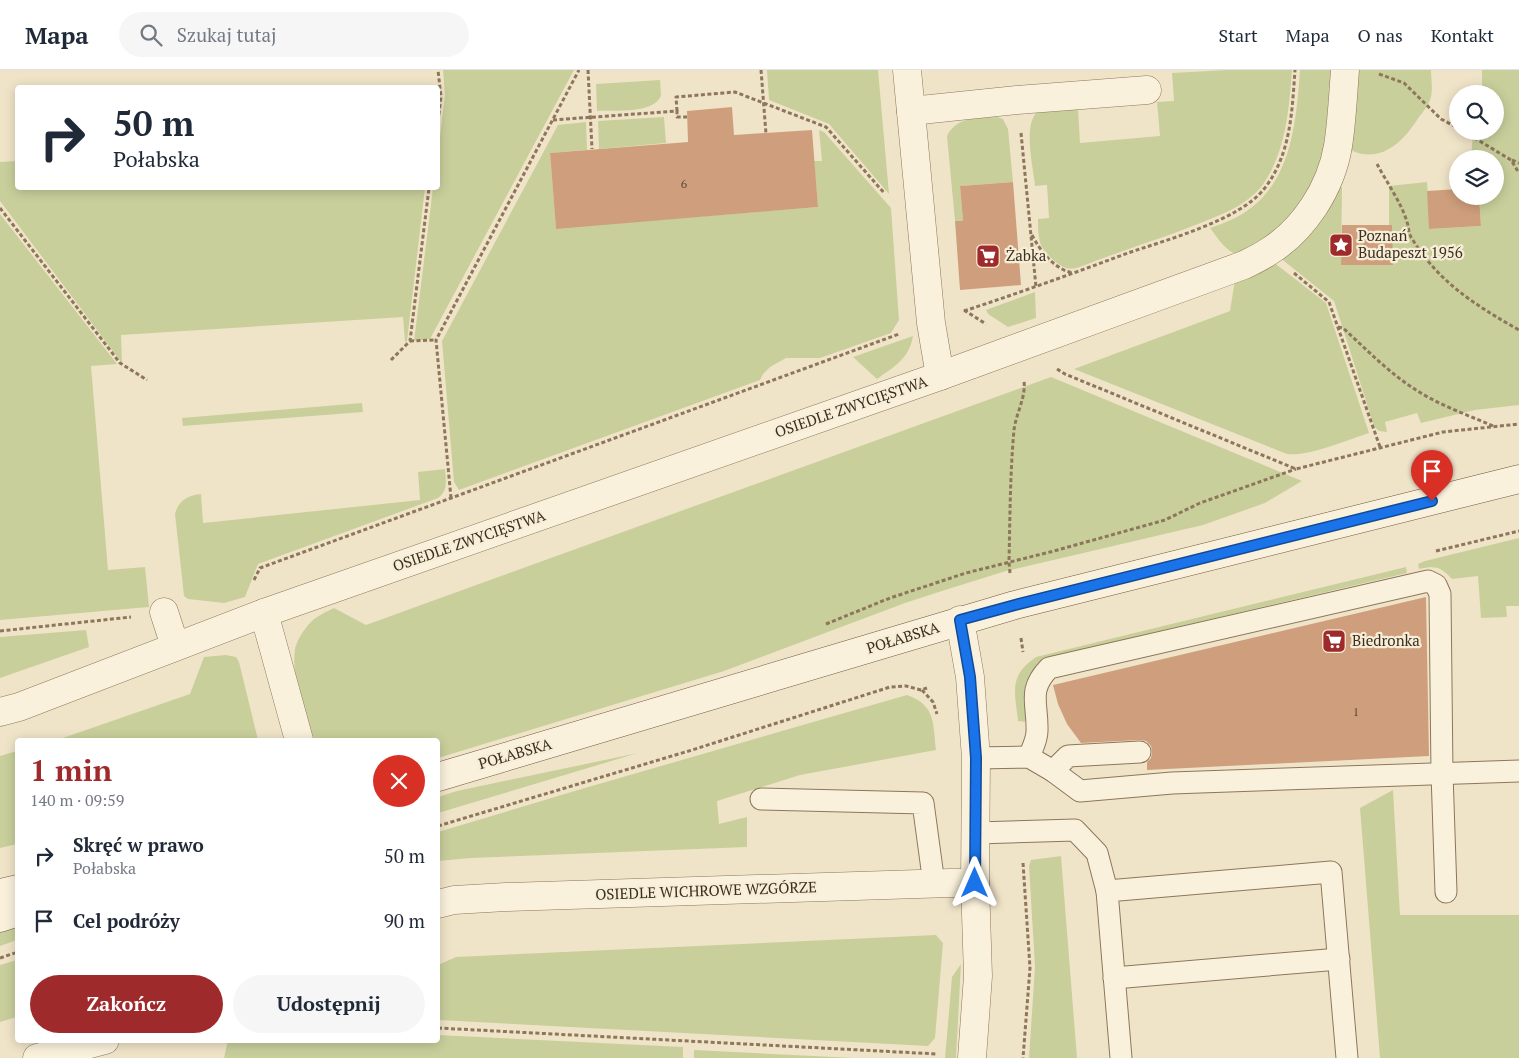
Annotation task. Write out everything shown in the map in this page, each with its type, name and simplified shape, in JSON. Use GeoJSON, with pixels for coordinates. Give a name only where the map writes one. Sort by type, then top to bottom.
{"type":"FeatureCollection","features":[{"type":"Feature","properties":{"kind":"street","name":"OSIEDLE ZWYCIĘSTWA"},"geometry":{"type":"LineString","coordinates":[[908,70],[931,323],[940,376]]}},
{"type":"Feature","properties":{"kind":"street","name":"OSIEDLE ZWYCIĘSTWA"},"geometry":{"type":"LineString","coordinates":[[0,712],[19,708],[264,613],[940,376],[1224,273],[1268,252],[1302,222],[1313,208],[1328,180],[1338,148],[1345,70]]}},
{"type":"Feature","properties":{"kind":"street"},"geometry":{"type":"LineString","coordinates":[[911,111],[1017,100],[1147,90]]}},
{"type":"Feature","properties":{"kind":"street","name":"POŁABSKA"},"geometry":{"type":"LineString","coordinates":[[440,775],[960,620],[1519,479]]}},
{"type":"Feature","properties":{"kind":"street"},"geometry":{"type":"LineString","coordinates":[[164,612],[175,646]]}},
{"type":"Feature","properties":{"kind":"street"},"geometry":{"type":"LineString","coordinates":[[264,613],[298,738]]}},
{"type":"Feature","properties":{"kind":"street"},"geometry":{"type":"LineString","coordinates":[[960,620],[970,677],[976,758],[975,883],[978,976],[972,1058]]}},
{"type":"Feature","properties":{"kind":"street","name":"OSIEDLE WICHROWE WZGÓRZE"},"geometry":{"type":"LineString","coordinates":[[440,904],[454,900],[506,897],[975,883]]}},
{"type":"Feature","properties":{"kind":"street"},"geometry":{"type":"LineString","coordinates":[[0,893],[15,889]]}},
{"type":"Feature","properties":{"kind":"street"},"geometry":{"type":"LineString","coordinates":[[0,918],[15,913]]}},
{"type":"Feature","properties":{"kind":"street"},"geometry":{"type":"LineString","coordinates":[[37,1058],[94,1043]]}},
{"type":"Feature","properties":{"kind":"lane"},"geometry":{"type":"LineString","coordinates":[[1029,757],[1037,733],[1036,688],[1040,678],[1049,668],[1428,581],[1436,585],[1440,594],[1442,773],[1446,892]]}},
{"type":"Feature","properties":{"kind":"lane"},"geometry":{"type":"LineString","coordinates":[[1053,771],[1068,756],[1140,752]]}},
{"type":"Feature","properties":{"kind":"lane"},"geometry":{"type":"LineString","coordinates":[[976,758],[1029,757],[1053,771],[1080,792],[1172,783],[1519,771]]}},
{"type":"Feature","properties":{"kind":"lane"},"geometry":{"type":"LineString","coordinates":[[761,799],[923,803],[934,884]]}},
{"type":"Feature","properties":{"kind":"lane"},"geometry":{"type":"LineString","coordinates":[[976,833],[1075,830],[1098,853],[1107,891],[1121,1058]]}},
{"type":"Feature","properties":{"kind":"lane"},"geometry":{"type":"LineString","coordinates":[[1107,891],[1331,872],[1339,959],[1344,1058]]}},
{"type":"Feature","properties":{"kind":"lane"},"geometry":{"type":"LineString","coordinates":[[1114,978],[1339,959]]}},
{"type":"Feature","properties":{"kind":"path"},"geometry":{"type":"LineString","coordinates":[[438,70],[439,85]]}},
{"type":"Feature","properties":{"kind":"path"},"geometry":{"type":"LineString","coordinates":[[451,498],[436,340],[579,70]]}},
{"type":"Feature","properties":{"kind":"path"},"geometry":{"type":"LineString","coordinates":[[588,70],[592,149]]}},
{"type":"Feature","properties":{"kind":"path"},"geometry":{"type":"LineString","coordinates":[[761,70],[766,134]]}},
{"type":"Feature","properties":{"kind":"path"},"geometry":{"type":"LineString","coordinates":[[956,314],[1036,287],[1226,217],[1254,200],[1271,179],[1283,155],[1292,115],[1296,70]]}},
{"type":"Feature","properties":{"kind":"path"},"geometry":{"type":"LineString","coordinates":[[1377,73],[1404,83],[1441,119],[1449,123]]}},
{"type":"Feature","properties":{"kind":"path"},"geometry":{"type":"LineString","coordinates":[[687,117],[678,117],[676,97],[735,92],[826,128],[890,200]]}},
{"type":"Feature","properties":{"kind":"path"},"geometry":{"type":"LineString","coordinates":[[552,120],[677,111]]}},
{"type":"Feature","properties":{"kind":"path"},"geometry":{"type":"LineString","coordinates":[[1020,127],[1036,287]]}},
{"type":"Feature","properties":{"kind":"path"},"geometry":{"type":"LineString","coordinates":[[1478,140],[1519,163]]}},
{"type":"Feature","properties":{"kind":"path"},"geometry":{"type":"LineString","coordinates":[[1511,160],[1519,173]]}},
{"type":"Feature","properties":{"kind":"path"},"geometry":{"type":"LineString","coordinates":[[1377,164],[1407,222],[1409,234],[1423,254],[1444,278],[1468,299],[1519,330]]}},
{"type":"Feature","properties":{"kind":"path"},"geometry":{"type":"LineString","coordinates":[[391,360],[410,341],[429,190]]}},
{"type":"Feature","properties":{"kind":"path"},"geometry":{"type":"LineString","coordinates":[[0,208],[120,363],[147,380]]}},
{"type":"Feature","properties":{"kind":"path"},"geometry":{"type":"LineString","coordinates":[[1031,232],[1041,249],[1058,267],[1074,273]]}},
{"type":"Feature","properties":{"kind":"path"},"geometry":{"type":"LineString","coordinates":[[1268,252],[1330,302],[1380,447]]}},
{"type":"Feature","properties":{"kind":"path"},"geometry":{"type":"LineString","coordinates":[[964,311],[992,328]]}},
{"type":"Feature","properties":{"kind":"path"},"geometry":{"type":"LineString","coordinates":[[1337,326],[1344,328],[1388,370],[1411,387],[1445,405],[1494,426]]}},
{"type":"Feature","properties":{"kind":"path"},"geometry":{"type":"LineString","coordinates":[[253,586],[260,568],[907,331]]}},
{"type":"Feature","properties":{"kind":"path"},"geometry":{"type":"LineString","coordinates":[[410,341],[436,340]]}},
{"type":"Feature","properties":{"kind":"path"},"geometry":{"type":"LineString","coordinates":[[1020,346],[1025,389],[1014,427],[1008,562],[1023,653]]}},
{"type":"Feature","properties":{"kind":"path"},"geometry":{"type":"LineString","coordinates":[[1050,364],[1065,374],[1296,469]]}},
{"type":"Feature","properties":{"kind":"path"},"geometry":{"type":"LineString","coordinates":[[822,626],[923,587],[966,573],[1165,520],[1200,503],[1296,469],[1443,432],[1519,424]]}},
{"type":"Feature","properties":{"kind":"path"},"geometry":{"type":"LineString","coordinates":[[0,630],[134,617]]}},
{"type":"Feature","properties":{"kind":"path"},"geometry":{"type":"LineString","coordinates":[[440,825],[692,750],[890,687],[906,686],[921,690],[927,688]]}},
{"type":"Feature","properties":{"kind":"path"},"geometry":{"type":"LineString","coordinates":[[1021,832],[1030,968],[1023,1058]]}},
{"type":"Feature","properties":{"kind":"path"},"geometry":{"type":"LineString","coordinates":[[0,958],[15,953]]}},
{"type":"Feature","properties":{"kind":"path"},"geometry":{"type":"LineString","coordinates":[[440,1028],[937,1054]]}},
{"type":"Feature","properties":{"kind":"green space"},"geometry":{"type":"Polygon","coordinates":[[[443,70],[574,70],[430,339],[414,341],[433,190],[440,190],[440,136],[445,95],[443,70]]]}},
{"type":"Feature","properties":{"kind":"green space"},"geometry":{"type":"Polygon","coordinates":[[[767,70],[878,70],[889,194],[829,124],[769,100],[767,70]]]}},
{"type":"Feature","properties":{"kind":"green space"},"geometry":{"type":"Polygon","coordinates":[[[1227,70],[1292,70],[1285,130],[1276,159],[1262,186],[1251,197],[1229,211],[1181,231],[1082,266],[1066,268],[1050,257],[1041,246],[1038,228],[1038,219],[1049,218],[1047,185],[1035,186],[1030,147],[1030,127],[1037,112],[1078,108],[1080,143],[1160,136],[1157,102],[1174,101],[1172,73],[1227,70]]]}},
{"type":"Feature","properties":{"kind":"green space"},"geometry":{"type":"Polygon","coordinates":[[[1300,70],[1336,70],[1330,149],[1291,222],[1238,255],[1226,247],[1210,228],[1235,218],[1254,206],[1268,191],[1279,173],[1287,154],[1292,134],[1300,70]]]}},
{"type":"Feature","properties":{"kind":"green space"},"geometry":{"type":"Polygon","coordinates":[[[1357,70],[1431,70],[1432,94],[1427,106],[1397,143],[1380,153],[1361,154],[1350,150],[1357,70]]]}},
{"type":"Feature","properties":{"kind":"green space"},"geometry":{"type":"Polygon","coordinates":[[[1482,70],[1519,70],[1519,405],[1475,410],[1421,423],[1417,413],[1385,422],[1387,432],[1379,431],[1374,426],[1334,301],[1279,257],[1337,187],[1342,187],[1341,264],[1392,265],[1389,186],[1427,182],[1430,229],[1481,226],[1480,205],[1504,205],[1504,150],[1472,150],[1472,140],[1504,140],[1504,85],[1482,85],[1482,70]]]}},
{"type":"Feature","properties":{"kind":"green space"},"geometry":{"type":"Polygon","coordinates":[[[660,80],[661,96],[657,102],[650,106],[623,111],[597,111],[596,84],[660,80]]]}},
{"type":"Feature","properties":{"kind":"green space"},"geometry":{"type":"Polygon","coordinates":[[[664,117],[666,143],[599,149],[598,121],[664,117]]]}},
{"type":"Feature","properties":{"kind":"green space"},"geometry":{"type":"Polygon","coordinates":[[[997,117],[1003,119],[1008,129],[1013,182],[960,186],[963,221],[955,221],[947,136],[951,129],[962,121],[975,118],[997,117]]]}},
{"type":"Feature","properties":{"kind":"green space"},"geometry":{"type":"Polygon","coordinates":[[[586,122],[587,150],[550,153],[556,228],[818,207],[814,161],[822,161],[819,130],[824,132],[891,208],[899,320],[891,333],[820,358],[786,358],[770,367],[760,380],[459,490],[454,482],[442,341],[558,125],[586,122]]]}},
{"type":"Feature","properties":{"kind":"green space"},"geometry":{"type":"Polygon","coordinates":[[[15,161],[15,190],[425,190],[407,341],[405,342],[403,317],[121,335],[122,363],[0,201],[0,162],[15,161]]]}},
{"type":"Feature","properties":{"kind":"green space"},"geometry":{"type":"Polygon","coordinates":[[[0,214],[117,364],[91,366],[108,570],[145,567],[149,607],[0,620],[0,214]]]}},
{"type":"Feature","properties":{"kind":"green space"},"geometry":{"type":"Polygon","coordinates":[[[1272,261],[1326,303],[1369,433],[1316,451],[1287,454],[1074,369],[1230,311],[1235,280],[1272,261]]]}},
{"type":"Feature","properties":{"kind":"green space"},"geometry":{"type":"Polygon","coordinates":[[[1035,292],[1036,318],[1008,327],[988,314],[986,310],[1035,292]]]}},
{"type":"Feature","properties":{"kind":"green space"},"geometry":{"type":"Polygon","coordinates":[[[913,336],[905,356],[877,379],[853,357],[913,336]]]}},
{"type":"Feature","properties":{"kind":"green space"},"geometry":{"type":"Polygon","coordinates":[[[1051,377],[1302,481],[1265,503],[1203,525],[1006,571],[905,603],[724,671],[440,757],[440,738],[314,738],[303,708],[297,684],[294,660],[297,642],[311,622],[334,608],[366,625],[1051,377]]]}},
{"type":"Feature","properties":{"kind":"green space"},"geometry":{"type":"Polygon","coordinates":[[[362,403],[363,412],[183,426],[182,418],[362,403]]]}},
{"type":"Feature","properties":{"kind":"green space"},"geometry":{"type":"Polygon","coordinates":[[[445,469],[445,489],[438,498],[258,564],[245,597],[224,603],[188,599],[184,596],[175,514],[181,502],[188,497],[201,494],[203,523],[420,500],[418,472],[445,469]]]}},
{"type":"Feature","properties":{"kind":"green space"},"geometry":{"type":"Polygon","coordinates":[[[1519,538],[1519,606],[1506,606],[1507,617],[1481,618],[1478,576],[1452,579],[1437,568],[1419,569],[1418,564],[1425,561],[1519,538]]]}},
{"type":"Feature","properties":{"kind":"green space"},"geometry":{"type":"Polygon","coordinates":[[[1406,567],[1407,573],[1049,657],[1037,666],[1032,673],[1028,686],[1025,722],[1018,721],[1015,685],[1021,671],[1036,657],[1406,567]]]}},
{"type":"Feature","properties":{"kind":"green space"},"geometry":{"type":"Polygon","coordinates":[[[86,630],[89,647],[0,678],[0,637],[86,630]]]}},
{"type":"Feature","properties":{"kind":"green space"},"geometry":{"type":"Polygon","coordinates":[[[226,655],[236,657],[239,662],[258,738],[63,738],[190,694],[204,657],[226,655]]]}},
{"type":"Feature","properties":{"kind":"green space"},"geometry":{"type":"Polygon","coordinates":[[[907,695],[923,704],[931,716],[933,724],[936,750],[800,775],[717,801],[719,824],[747,817],[747,847],[440,861],[440,831],[907,695]]]}},
{"type":"Feature","properties":{"kind":"green space"},"geometry":{"type":"Polygon","coordinates":[[[15,752],[15,844],[0,848],[0,756],[15,752]]]}},
{"type":"Feature","properties":{"kind":"green space"},"geometry":{"type":"Polygon","coordinates":[[[638,753],[440,812],[440,796],[457,791],[638,753]]]}},
{"type":"Feature","properties":{"kind":"green space"},"geometry":{"type":"Polygon","coordinates":[[[1393,790],[1400,915],[1519,915],[1519,1058],[1380,1058],[1360,808],[1393,790]]]}},
{"type":"Feature","properties":{"kind":"green space"},"geometry":{"type":"Polygon","coordinates":[[[1061,856],[1077,1058],[1029,1058],[1035,967],[1029,866],[1031,860],[1061,856]]]}},
{"type":"Feature","properties":{"kind":"green space"},"geometry":{"type":"Polygon","coordinates":[[[15,925],[15,941],[0,946],[0,929],[15,925]]]}},
{"type":"Feature","properties":{"kind":"green space"},"geometry":{"type":"Polygon","coordinates":[[[936,935],[943,943],[935,1038],[928,1046],[440,1020],[440,964],[456,957],[936,935]]]}},
{"type":"Feature","properties":{"kind":"green space"},"geometry":{"type":"Polygon","coordinates":[[[15,961],[15,1018],[0,1022],[0,965],[15,961]]]}},
{"type":"Feature","properties":{"kind":"green space"},"geometry":{"type":"Polygon","coordinates":[[[961,964],[956,1058],[945,1058],[952,977],[961,964]]]}},
{"type":"Feature","properties":{"kind":"green space"},"geometry":{"type":"Polygon","coordinates":[[[440,1035],[683,1047],[683,1058],[224,1058],[227,1043],[440,1043],[440,1035]]]}},
{"type":"Feature","properties":{"kind":"green space"},"geometry":{"type":"Polygon","coordinates":[[[694,1050],[855,1058],[694,1058],[694,1050]]]}},
{"type":"Feature","properties":{"kind":"building"},"geometry":{"type":"Polygon","coordinates":[[[732,107],[734,135],[812,130],[818,207],[556,229],[550,153],[688,142],[687,111],[732,107]]]}},
{"type":"Feature","properties":{"kind":"building","name":"Żabka"},"geometry":{"type":"Polygon","coordinates":[[[1013,182],[1021,285],[960,290],[955,221],[963,221],[960,186],[1013,182]]]}},
{"type":"Feature","properties":{"kind":"building"},"geometry":{"type":"Polygon","coordinates":[[[1449,190],[1449,205],[1480,205],[1481,226],[1429,229],[1427,191],[1449,190]]]}},
{"type":"Feature","properties":{"kind":"building"},"geometry":{"type":"Polygon","coordinates":[[[1342,225],[1392,225],[1393,265],[1341,265],[1342,225]]]}},
{"type":"Feature","properties":{"kind":"building","name":"Biedronka"},"geometry":{"type":"Polygon","coordinates":[[[1426,597],[1429,756],[1147,770],[1147,762],[1151,758],[1152,752],[1151,746],[1146,741],[1081,743],[1067,724],[1058,704],[1053,685],[1426,597]]]}},
{"type":"Feature","properties":{"kind":"place","name":"Poznań Budapeszt 1956"},"geometry":{"type":"Point","coordinates":[1341,245]}},
{"type":"Feature","properties":{"kind":"place","name":"Żabka"},"geometry":{"type":"Point","coordinates":[988,256]}},
{"type":"Feature","properties":{"kind":"place","name":"Biedronka"},"geometry":{"type":"Point","coordinates":[1334,641]}},
{"type":"Feature","properties":{"kind":"route"},"geometry":{"type":"LineString","coordinates":[[975,883],[976,758],[970,677],[960,620],[1432,501]]}}]}
